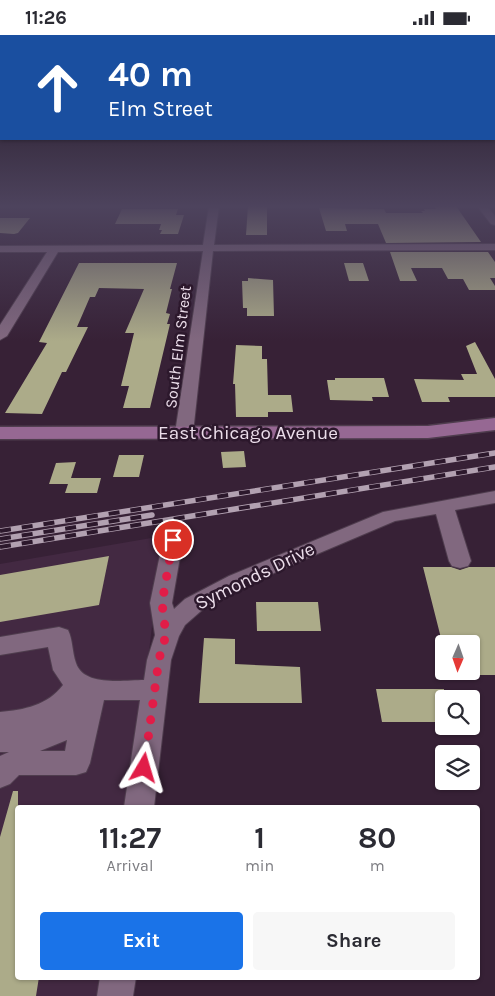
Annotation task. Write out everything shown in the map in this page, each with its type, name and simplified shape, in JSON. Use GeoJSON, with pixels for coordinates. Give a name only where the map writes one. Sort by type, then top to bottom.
{"type":"FeatureCollection","features":[{"type":"Feature","properties":{"kind":"main road","name":"East Chicago Avenue"},"geometry":{"type":"LineString","coordinates":[[0,433],[428,432],[495,424]]}},
{"type":"Feature","properties":{"kind":"street"},"geometry":{"type":"LineString","coordinates":[[0,336],[53,251]]}},
{"type":"Feature","properties":{"kind":"street","name":"South Elm Street"},"geometry":{"type":"LineString","coordinates":[[184,433],[208,251]]}},
{"type":"Feature","properties":{"kind":"street","name":"Symonds Drive"},"geometry":{"type":"LineString","coordinates":[[140,805],[159,659],[166,635],[177,619],[193,605],[237,581],[390,516],[495,497]]}},
{"type":"Feature","properties":{"kind":"street"},"geometry":{"type":"LineString","coordinates":[[444,506],[460,561]]}},
{"type":"Feature","properties":{"kind":"street"},"geometry":{"type":"LineString","coordinates":[[166,635],[162,603],[173,540]]}},
{"type":"Feature","properties":{"kind":"street"},"geometry":{"type":"LineString","coordinates":[[0,646],[59,636],[63,667],[68,676],[86,687],[154,690]]}},
{"type":"Feature","properties":{"kind":"street"},"geometry":{"type":"LineString","coordinates":[[0,775],[12,763],[76,763],[86,717],[86,687]]}},
{"type":"Feature","properties":{"kind":"street"},"geometry":{"type":"LineString","coordinates":[[0,723],[11,723],[54,708],[86,687]]}},
{"type":"Feature","properties":{"kind":"street"},"geometry":{"type":"LineString","coordinates":[[0,740],[39,739],[62,731],[86,717]]}},
{"type":"Feature","properties":{"kind":"street"},"geometry":{"type":"LineString","coordinates":[[115,996],[118,980]]}},
{"type":"Feature","properties":{"kind":"shaded area"},"geometry":{"type":"Polygon","coordinates":[[[163,536],[130,805],[15,805],[15,980],[109,980],[107,996],[0,996],[0,564],[163,536]]]}},
{"type":"Feature","properties":{"kind":"building"},"geometry":{"type":"Polygon","coordinates":[[[390,252],[488,252],[495,262],[495,278],[490,278],[495,286],[495,290],[469,290],[463,279],[448,279],[442,268],[411,268],[417,281],[400,281],[390,252]]]}},
{"type":"Feature","properties":{"kind":"building"},"geometry":{"type":"Polygon","coordinates":[[[79,263],[177,263],[166,313],[170,314],[167,324],[170,324],[150,408],[123,408],[129,386],[121,386],[134,333],[125,333],[144,289],[99,288],[95,297],[90,297],[77,327],[88,327],[66,372],[62,372],[42,414],[5,413],[47,343],[39,342],[79,263]]]}},
{"type":"Feature","properties":{"kind":"building"},"geometry":{"type":"Polygon","coordinates":[[[344,263],[363,263],[369,281],[349,281],[344,263]]]}},
{"type":"Feature","properties":{"kind":"building"},"geometry":{"type":"Polygon","coordinates":[[[248,278],[273,280],[274,316],[247,316],[247,308],[243,308],[242,281],[248,281],[248,278]]]}},
{"type":"Feature","properties":{"kind":"building"},"geometry":{"type":"Polygon","coordinates":[[[475,342],[495,379],[495,397],[448,397],[450,402],[422,402],[414,379],[464,380],[461,374],[477,374],[466,346],[475,342]]]}},
{"type":"Feature","properties":{"kind":"building"},"geometry":{"type":"Polygon","coordinates":[[[236,345],[262,346],[262,359],[267,359],[268,395],[291,395],[293,412],[268,412],[268,417],[236,417],[235,384],[233,384],[236,345]]]}},
{"type":"Feature","properties":{"kind":"building"},"geometry":{"type":"Polygon","coordinates":[[[335,378],[384,378],[389,397],[372,397],[373,401],[330,400],[327,380],[335,380],[335,378]]]}},
{"type":"Feature","properties":{"kind":"building"},"geometry":{"type":"Polygon","coordinates":[[[244,451],[246,467],[223,468],[221,452],[244,451]]]}},
{"type":"Feature","properties":{"kind":"building"},"geometry":{"type":"Polygon","coordinates":[[[119,455],[144,455],[139,477],[113,477],[119,455]]]}},
{"type":"Feature","properties":{"kind":"building"},"geometry":{"type":"Polygon","coordinates":[[[76,462],[71,478],[101,478],[97,493],[65,493],[68,484],[49,484],[56,463],[76,462]]]}},
{"type":"Feature","properties":{"kind":"building"},"geometry":{"type":"Polygon","coordinates":[[[109,556],[99,605],[0,622],[0,575],[109,556]]]}},
{"type":"Feature","properties":{"kind":"building"},"geometry":{"type":"Polygon","coordinates":[[[423,567],[451,567],[460,570],[469,567],[495,567],[495,675],[480,675],[480,635],[440,635],[423,567]]]}},
{"type":"Feature","properties":{"kind":"building"},"geometry":{"type":"Polygon","coordinates":[[[256,602],[318,602],[321,631],[257,631],[256,602]]]}},
{"type":"Feature","properties":{"kind":"building"},"geometry":{"type":"Polygon","coordinates":[[[204,638],[235,639],[235,664],[300,667],[302,703],[199,703],[204,638]]]}},
{"type":"Feature","properties":{"kind":"building"},"geometry":{"type":"Polygon","coordinates":[[[376,689],[444,689],[435,690],[435,722],[382,722],[376,689]]]}},
{"type":"Feature","properties":{"kind":"building"},"geometry":{"type":"Polygon","coordinates":[[[13,791],[18,791],[18,805],[15,805],[15,980],[39,980],[36,996],[0,996],[0,837],[13,791]]]}},
{"type":"Feature","properties":{"kind":"railway"},"geometry":{"type":"LineString","coordinates":[[0,531],[495,453]]}},
{"type":"Feature","properties":{"kind":"railway"},"geometry":{"type":"LineString","coordinates":[[0,547],[495,467]]}},
{"type":"Feature","properties":{"kind":"railway"},"geometry":{"type":"LineString","coordinates":[[0,539],[152,515]]}},
{"type":"Feature","properties":{"kind":"route"},"geometry":{"type":"LineString","coordinates":[[144,768],[159,659],[166,635],[162,603],[173,540]]}}]}
